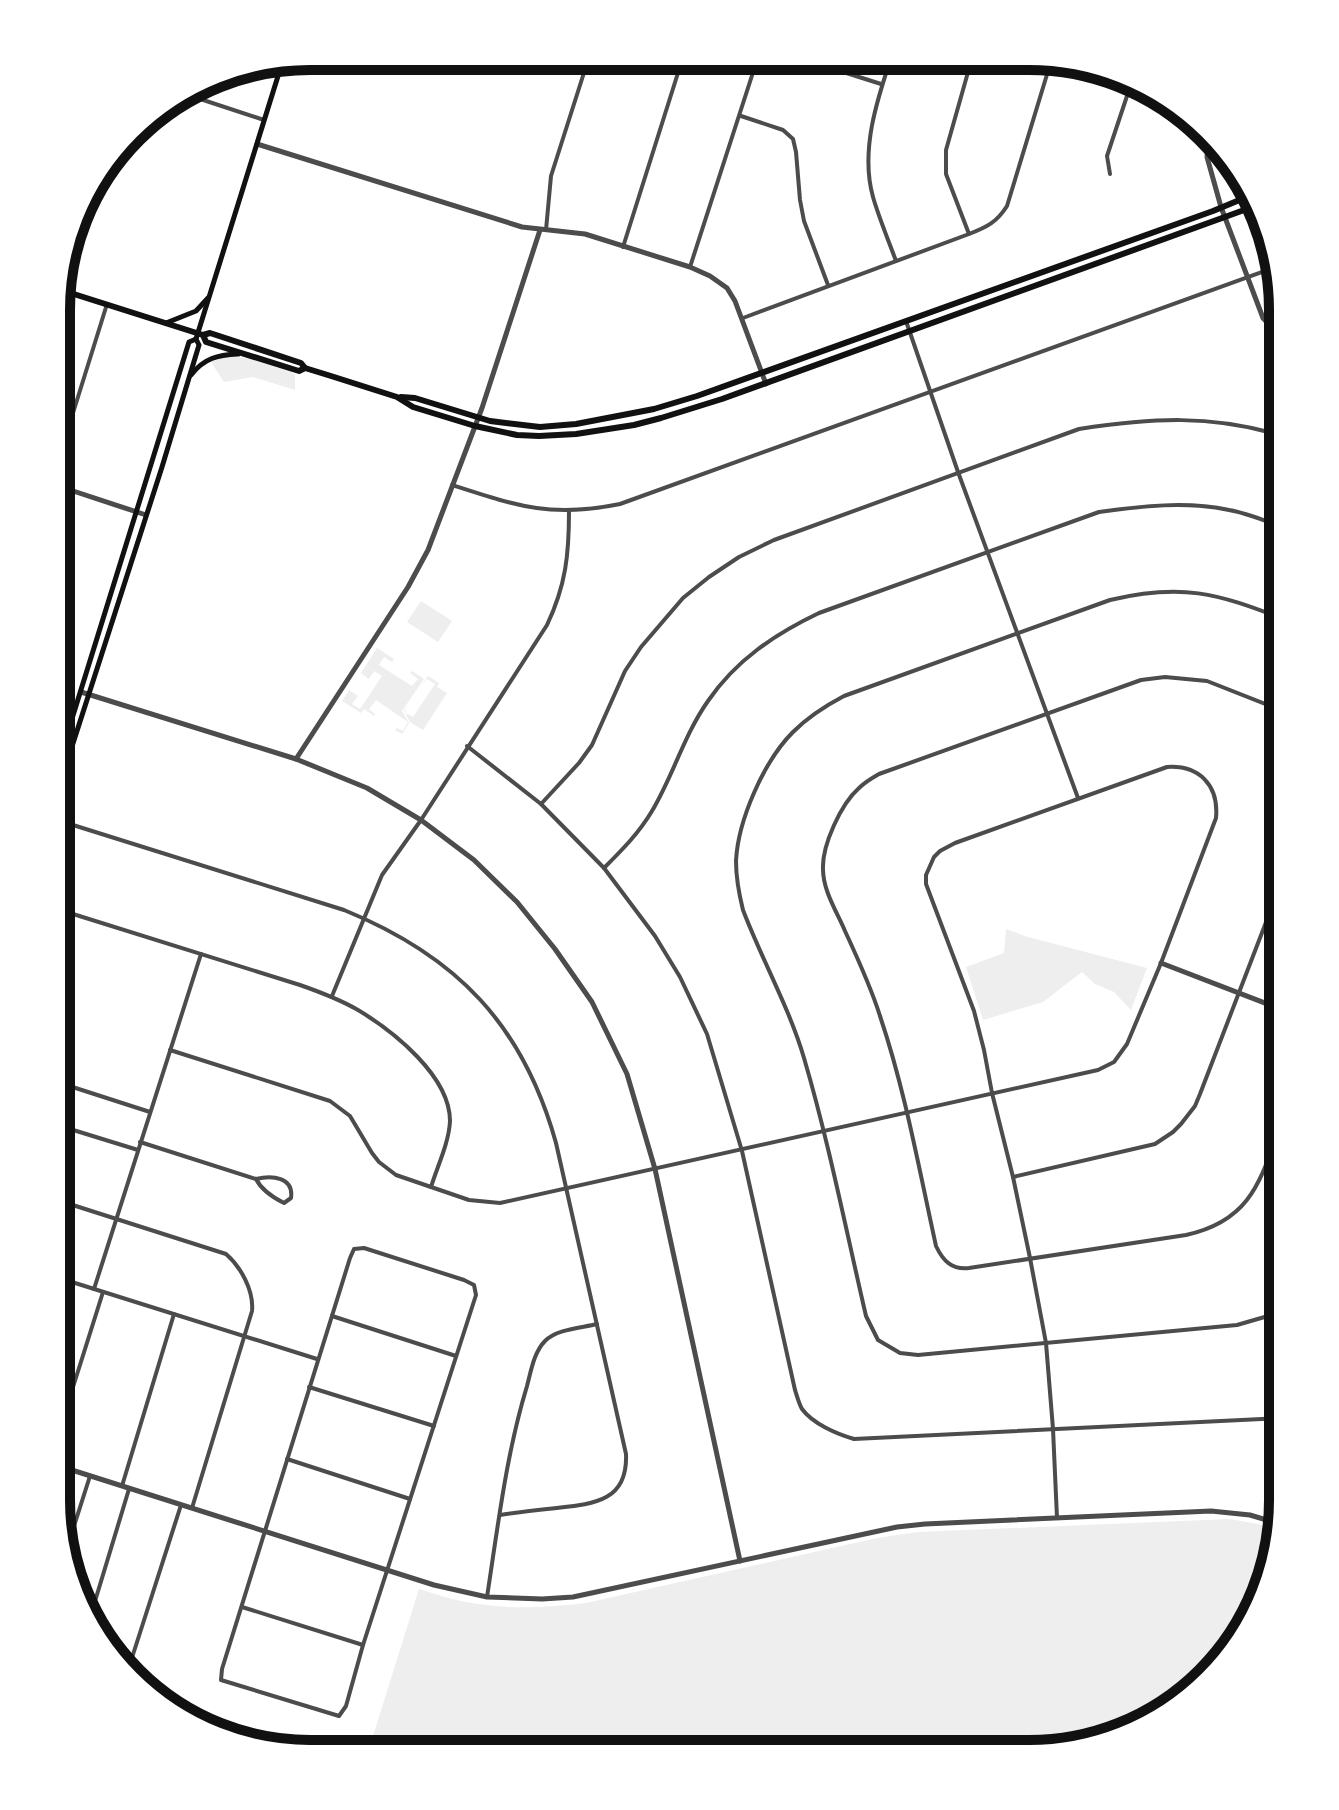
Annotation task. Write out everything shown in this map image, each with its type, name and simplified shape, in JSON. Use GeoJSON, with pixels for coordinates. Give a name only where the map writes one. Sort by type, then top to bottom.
{"type":"FeatureCollection","features":[{"type":"Feature","properties":{"kind":"main road"},"geometry":{"type":"LineString","coordinates":[[70,753],[189,379],[209,298],[279,72]]}},
{"type":"Feature","properties":{"kind":"main road"},"geometry":{"type":"LineString","coordinates":[[70,726],[189,342],[199,336],[210,333],[301,363],[305,368],[478,418],[531,426],[576,424],[656,409],[697,396],[1241,199]]}},
{"type":"Feature","properties":{"kind":"main road"},"geometry":{"type":"LineString","coordinates":[[397,397],[413,407],[517,435],[595,432],[675,414],[766,384],[1246,209]]}},
{"type":"Feature","properties":{"kind":"main road"},"geometry":{"type":"LineString","coordinates":[[71,293],[166,323],[199,336],[206,342],[299,371],[305,368]]}},
{"type":"Feature","properties":{"kind":"main road"},"geometry":{"type":"LineString","coordinates":[[166,323],[196,311],[209,298]]}},
{"type":"Feature","properties":{"kind":"main road"},"geometry":{"type":"LineString","coordinates":[[189,379],[209,359],[243,353]]}},
{"type":"Feature","properties":{"kind":"street"},"geometry":{"type":"LineString","coordinates":[[296,759],[419,568],[434,537],[543,230],[551,176],[585,70]]}},
{"type":"Feature","properties":{"kind":"street"},"geometry":{"type":"LineString","coordinates":[[623,247],[679,70]]}},
{"type":"Feature","properties":{"kind":"street"},"geometry":{"type":"LineString","coordinates":[[690,267],[754,70]]}},
{"type":"Feature","properties":{"kind":"street"},"geometry":{"type":"LineString","coordinates":[[837,70],[882,84]]}},
{"type":"Feature","properties":{"kind":"street"},"geometry":{"type":"LineString","coordinates":[[887,70],[870,137],[869,168],[872,194],[896,261]]}},
{"type":"Feature","properties":{"kind":"street"},"geometry":{"type":"LineString","coordinates":[[969,70],[946,150],[946,174],[969,234]]}},
{"type":"Feature","properties":{"kind":"street"},"geometry":{"type":"LineString","coordinates":[[743,318],[988,227],[998,219],[1007,206],[1051,71]]}},
{"type":"Feature","properties":{"kind":"street"},"geometry":{"type":"LineString","coordinates":[[1110,174],[1107,156],[1128,92]]}},
{"type":"Feature","properties":{"kind":"street"},"geometry":{"type":"LineString","coordinates":[[198,98],[264,120]]}},
{"type":"Feature","properties":{"kind":"street"},"geometry":{"type":"LineString","coordinates":[[740,116],[783,130],[793,139],[804,221],[828,285]]}},
{"type":"Feature","properties":{"kind":"street"},"geometry":{"type":"LineString","coordinates":[[257,144],[522,227],[585,234],[690,267],[719,281],[735,301],[766,384]]}},
{"type":"Feature","properties":{"kind":"street"},"geometry":{"type":"LineString","coordinates":[[1207,150],[1221,207],[1263,318],[1269,325]]}},
{"type":"Feature","properties":{"kind":"street"},"geometry":{"type":"LineString","coordinates":[[452,485],[518,506],[569,511],[620,504],[1266,271]]}},
{"type":"Feature","properties":{"kind":"street"},"geometry":{"type":"LineString","coordinates":[[70,423],[107,304]]}},
{"type":"Feature","properties":{"kind":"street"},"geometry":{"type":"LineString","coordinates":[[906,321],[1078,798]]}},
{"type":"Feature","properties":{"kind":"street"},"geometry":{"type":"LineString","coordinates":[[541,804],[592,745],[625,671],[641,647],[683,598],[739,557],[774,540],[1079,429],[1167,419],[1213,421],[1269,432]]}},
{"type":"Feature","properties":{"kind":"street"},"geometry":{"type":"LineString","coordinates":[[70,490],[146,515]]}},
{"type":"Feature","properties":{"kind":"street"},"geometry":{"type":"LineString","coordinates":[[604,868],[633,839],[653,810],[688,735],[709,700],[729,675],[759,648],[787,629],[819,613],[1099,512],[1139,506],[1189,506],[1230,510],[1269,522]]}},
{"type":"Feature","properties":{"kind":"street"},"geometry":{"type":"LineString","coordinates":[[332,996],[382,875],[540,637],[555,607],[567,563],[569,511]]}},
{"type":"Feature","properties":{"kind":"street"},"geometry":{"type":"LineString","coordinates":[[1268,1315],[1237,1325],[918,1355],[900,1353],[878,1340],[866,1316],[824,1132],[795,1031],[749,926],[739,894],[736,861],[745,819],[765,772],[781,745],[806,720],[830,703],[1110,600],[1171,591],[1207,594],[1269,613]]}},
{"type":"Feature","properties":{"kind":"street"},"geometry":{"type":"LineString","coordinates":[[1268,1157],[1256,1188],[1240,1209],[1208,1230],[962,1269],[955,1267],[943,1258],[936,1246],[893,1057],[861,966],[827,891],[822,867],[827,844],[850,798],[879,774],[1141,680],[1165,677],[1207,681],[1269,705]]}},
{"type":"Feature","properties":{"kind":"street"},"geometry":{"type":"LineString","coordinates":[[81,692],[296,759],[367,788],[421,820],[474,860],[517,902],[555,949],[592,1002],[627,1074],[655,1169],[740,1561]]}},
{"type":"Feature","properties":{"kind":"street"},"geometry":{"type":"LineString","coordinates":[[467,746],[541,804],[604,868],[655,936],[680,977],[707,1034],[742,1151],[795,1390],[803,1409],[832,1433],[854,1439],[1268,1419]]}},
{"type":"Feature","properties":{"kind":"street"},"geometry":{"type":"LineString","coordinates":[[170,1050],[330,1101],[350,1116],[379,1162],[396,1175],[469,1200],[500,1203],[742,1151],[992,1093],[1098,1070],[1114,1062],[1124,1050],[1216,818],[1213,792],[1202,777],[1186,768],[1176,766],[1156,770],[947,846],[934,857],[926,875],[928,893],[974,1011],[992,1093],[1013,1177],[1030,1258],[1046,1343],[1057,1518]]}},
{"type":"Feature","properties":{"kind":"street"},"geometry":{"type":"LineString","coordinates":[[70,824],[365,918],[416,945],[462,981],[497,1019],[517,1048],[542,1098],[556,1143],[626,1464],[621,1481],[601,1501],[500,1515]]}},
{"type":"Feature","properties":{"kind":"street"},"geometry":{"type":"LineString","coordinates":[[70,913],[332,996],[375,1021],[396,1037],[430,1072],[442,1090],[448,1107],[449,1133],[431,1187]]}},
{"type":"Feature","properties":{"kind":"street"},"geometry":{"type":"LineString","coordinates":[[1013,1177],[1139,1149],[1155,1144],[1173,1132],[1195,1106],[1268,916]]}},
{"type":"Feature","properties":{"kind":"street"},"geometry":{"type":"LineString","coordinates":[[94,1289],[201,954]]}},
{"type":"Feature","properties":{"kind":"street"},"geometry":{"type":"LineString","coordinates":[[1161,963],[1268,1004]]}},
{"type":"Feature","properties":{"kind":"street"},"geometry":{"type":"LineString","coordinates":[[70,1086],[150,1112]]}},
{"type":"Feature","properties":{"kind":"street"},"geometry":{"type":"LineString","coordinates":[[70,1129],[138,1150]]}},
{"type":"Feature","properties":{"kind":"street"},"geometry":{"type":"LineString","coordinates":[[140,1142],[256,1179],[273,1177],[283,1180],[292,1189],[291,1198],[284,1203],[259,1185],[256,1179]]}},
{"type":"Feature","properties":{"kind":"street"},"geometry":{"type":"LineString","coordinates":[[70,1204],[217,1250],[233,1259],[251,1292],[253,1303],[245,1336],[192,1508]]}},
{"type":"Feature","properties":{"kind":"street"},"geometry":{"type":"LineString","coordinates":[[364,1248],[464,1280],[474,1285],[476,1295],[346,1706],[339,1716],[221,1680],[332,1316],[354,1249],[364,1248]]}},
{"type":"Feature","properties":{"kind":"street"},"geometry":{"type":"LineString","coordinates":[[70,1281],[318,1359]]}},
{"type":"Feature","properties":{"kind":"street"},"geometry":{"type":"LineString","coordinates":[[70,1397],[103,1292]]}},
{"type":"Feature","properties":{"kind":"street"},"geometry":{"type":"LineString","coordinates":[[122,1486],[174,1314]]}},
{"type":"Feature","properties":{"kind":"street"},"geometry":{"type":"LineString","coordinates":[[332,1316],[456,1356]]}},
{"type":"Feature","properties":{"kind":"street"},"geometry":{"type":"LineString","coordinates":[[487,1597],[516,1423],[538,1349],[548,1338],[557,1334],[597,1324]]}},
{"type":"Feature","properties":{"kind":"street"},"geometry":{"type":"LineString","coordinates":[[309,1387],[434,1426]]}},
{"type":"Feature","properties":{"kind":"street"},"geometry":{"type":"LineString","coordinates":[[287,1459],[410,1499]]}},
{"type":"Feature","properties":{"kind":"street"},"geometry":{"type":"LineString","coordinates":[[70,1470],[434,1585],[487,1597],[573,1597],[897,1527],[1211,1511],[1267,1520]]}},
{"type":"Feature","properties":{"kind":"street"},"geometry":{"type":"LineString","coordinates":[[72,1532],[90,1476]]}},
{"type":"Feature","properties":{"kind":"street"},"geometry":{"type":"LineString","coordinates":[[94,1604],[129,1488]]}},
{"type":"Feature","properties":{"kind":"street"},"geometry":{"type":"LineString","coordinates":[[131,1659],[181,1505]]}},
{"type":"Feature","properties":{"kind":"street"},"geometry":{"type":"LineString","coordinates":[[242,1607],[363,1645]]}},
{"type":"Feature","properties":{"kind":"shaded area"},"geometry":{"type":"Polygon","coordinates":[[[229,356],[291,372],[295,375],[295,390],[253,377],[224,382],[211,362],[229,356]]]}},
{"type":"Feature","properties":{"kind":"shaded area"},"geometry":{"type":"Polygon","coordinates":[[[421,601],[452,621],[438,642],[407,622],[421,601]]]}},
{"type":"Feature","properties":{"kind":"shaded area"},"geometry":{"type":"Polygon","coordinates":[[[377,648],[394,659],[392,662],[384,657],[379,665],[412,686],[418,679],[410,673],[412,671],[424,679],[402,711],[409,723],[402,734],[395,730],[403,731],[408,722],[376,700],[369,709],[374,716],[364,709],[361,713],[342,701],[349,690],[358,696],[352,704],[360,709],[382,676],[374,671],[369,679],[361,673],[377,648]]]}},
{"type":"Feature","properties":{"kind":"shaded area"},"geometry":{"type":"Polygon","coordinates":[[[428,676],[447,693],[423,730],[410,722],[405,713],[413,717],[435,684],[427,679],[421,686],[428,676]]]}},
{"type":"Feature","properties":{"kind":"shaded area"},"geometry":{"type":"Polygon","coordinates":[[[1006,929],[1147,968],[1131,1010],[1114,992],[1095,984],[1082,972],[1043,1002],[983,1020],[966,967],[1004,953],[1006,929]]]}},
{"type":"Feature","properties":{"kind":"shaded area"},"geometry":{"type":"Polygon","coordinates":[[[1230,1519],[1267,1527],[1256,1577],[1244,1606],[1229,1633],[1209,1658],[1162,1700],[1106,1727],[1076,1735],[1029,1740],[372,1740],[419,1589],[492,1606],[570,1605],[877,1538],[918,1532],[1230,1519]]]}}]}
